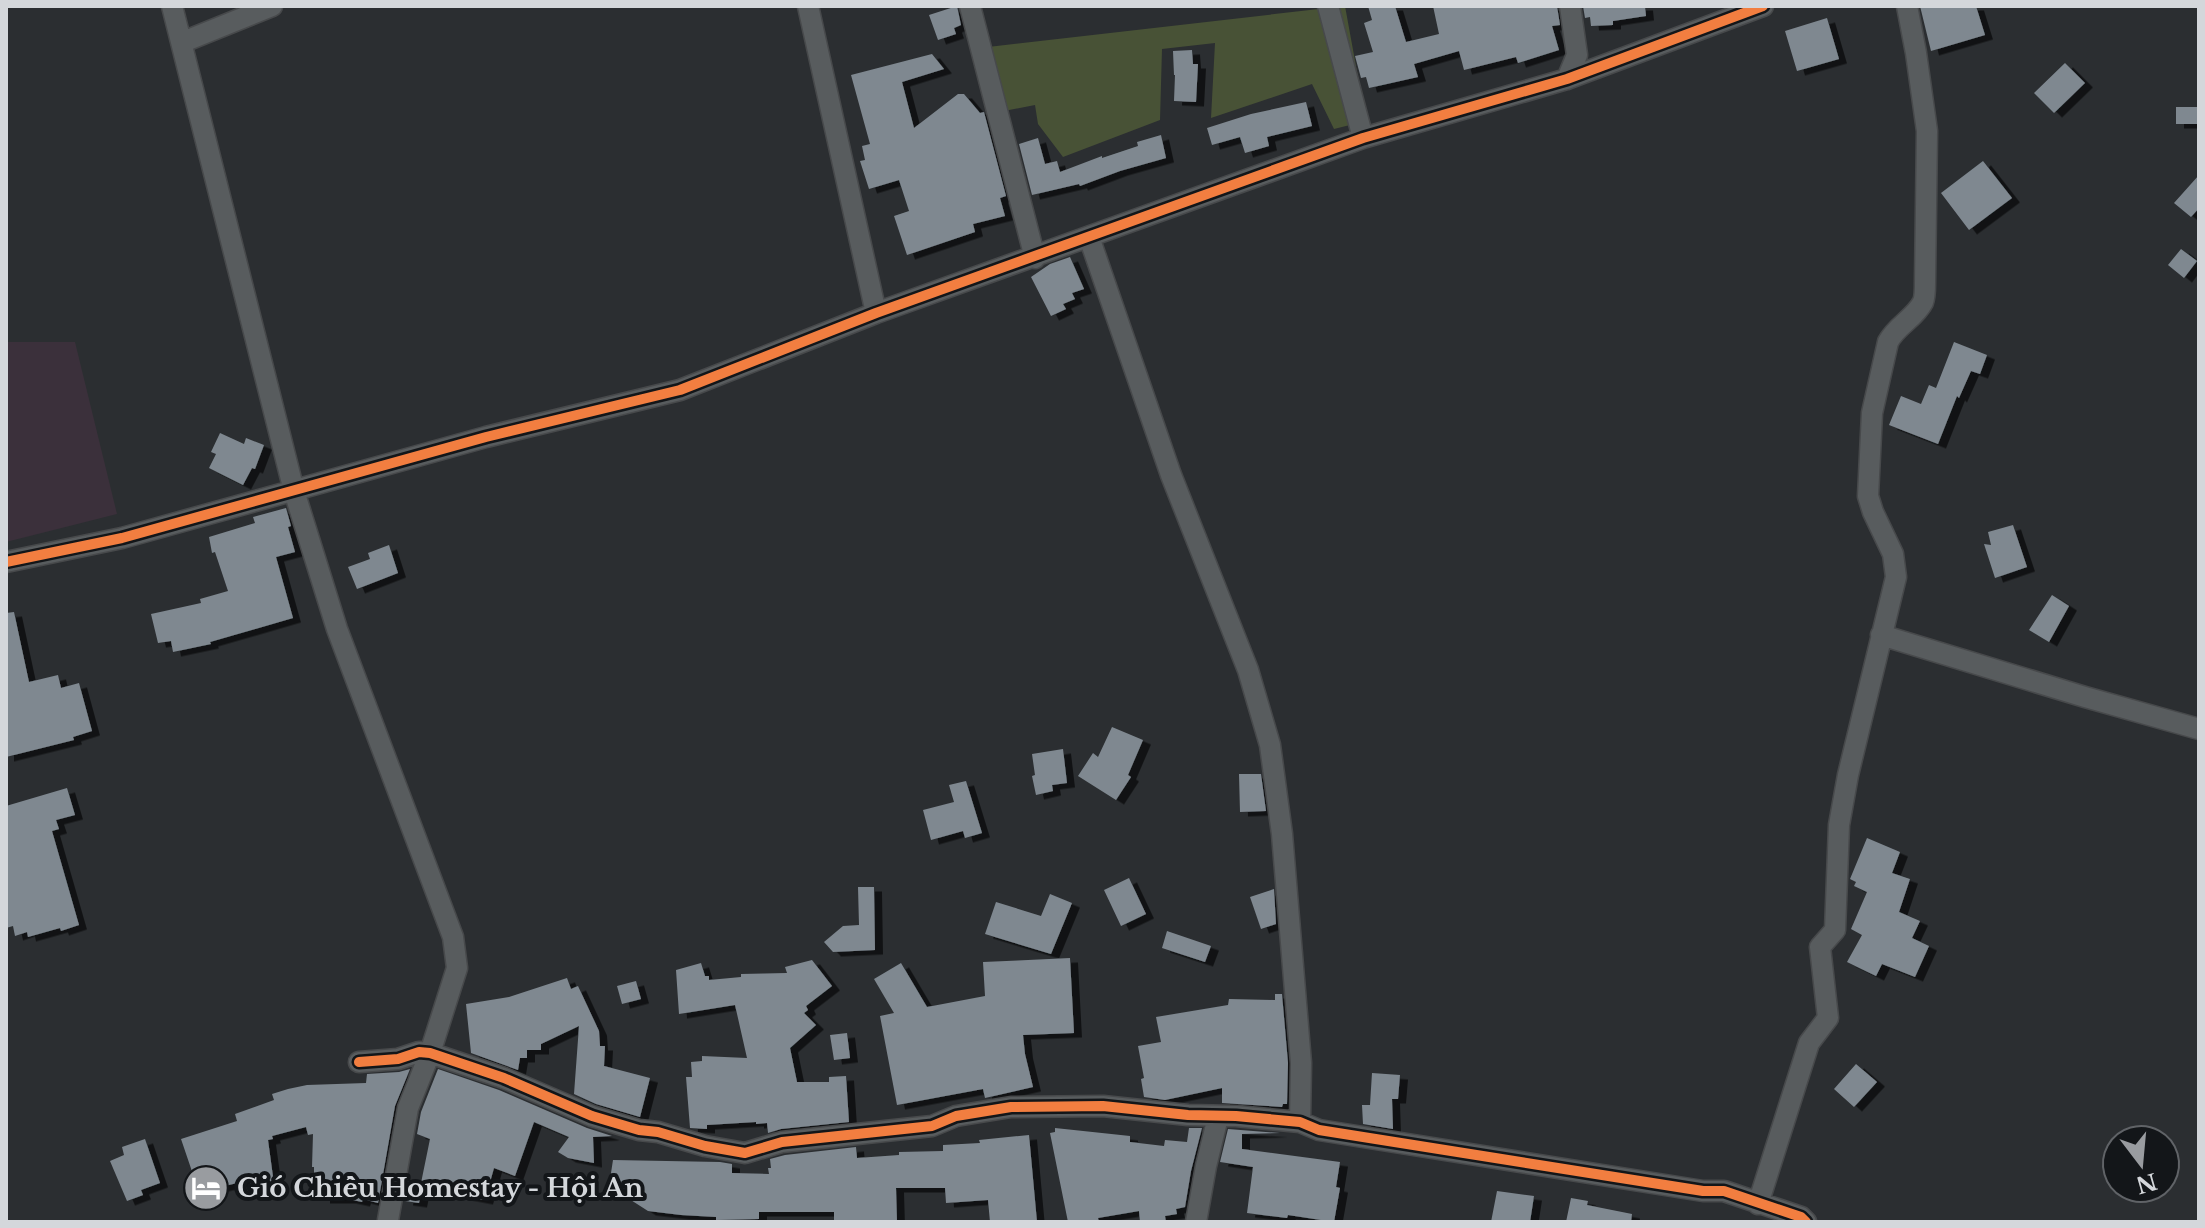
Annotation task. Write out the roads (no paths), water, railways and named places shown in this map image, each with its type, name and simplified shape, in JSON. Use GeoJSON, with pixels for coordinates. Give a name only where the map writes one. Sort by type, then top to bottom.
{"type":"FeatureCollection","features":[{"type":"Feature","properties":{"kind":"street"},"geometry":{"type":"LineString","coordinates":[[172,6],[294,491],[337,629],[453,937],[457,968],[430,1053],[408,1108],[388,1220]]}},
{"type":"Feature","properties":{"kind":"street"},"geometry":{"type":"LineString","coordinates":[[183,42],[272,6]]}},
{"type":"Feature","properties":{"kind":"street"},"geometry":{"type":"LineString","coordinates":[[808,6],[876,313]]}},
{"type":"Feature","properties":{"kind":"street"},"geometry":{"type":"LineString","coordinates":[[970,6],[1035,258]]}},
{"type":"Feature","properties":{"kind":"street"},"geometry":{"type":"LineString","coordinates":[[1328,6],[1363,138]]}},
{"type":"Feature","properties":{"kind":"street"},"geometry":{"type":"LineString","coordinates":[[1567,79],[1577,55],[1570,6]]}},
{"type":"Feature","properties":{"kind":"street"},"geometry":{"type":"LineString","coordinates":[[6,562],[122,538],[486,437],[680,390],[876,313],[1363,138],[1567,79],[1763,6]]}},
{"type":"Feature","properties":{"kind":"street"},"geometry":{"type":"LineString","coordinates":[[1758,1204],[1809,1043],[1828,1018],[1820,947],[1835,930],[1839,825],[1848,775],[1896,577],[1895,565],[1868,496],[1872,413],[1888,342],[1893,332],[1923,301],[1925,283],[1927,131],[1907,6]]}},
{"type":"Feature","properties":{"kind":"street"},"geometry":{"type":"LineString","coordinates":[[1089,237],[1171,475],[1248,670],[1270,745],[1282,834],[1299,1033],[1300,1122]]}},
{"type":"Feature","properties":{"kind":"street"},"geometry":{"type":"LineString","coordinates":[[1881,635],[2199,729]]}},
{"type":"Feature","properties":{"kind":"street"},"geometry":{"type":"LineString","coordinates":[[359,1062],[430,1053],[504,1078],[592,1116],[705,1146],[745,1153],[782,1142],[932,1126],[956,1116],[1011,1107],[1103,1106],[1300,1122],[1319,1130],[1703,1191],[1724,1191],[1801,1217],[1806,1222]]}},
{"type":"Feature","properties":{"kind":"street"},"geometry":{"type":"LineString","coordinates":[[1196,1222],[1218,1117]]}},
{"type":"Feature","properties":{"kind":"place","name":"Gió Chiều Homestay - Hội An"},"geometry":{"type":"Point","coordinates":[206,1188]}}]}
